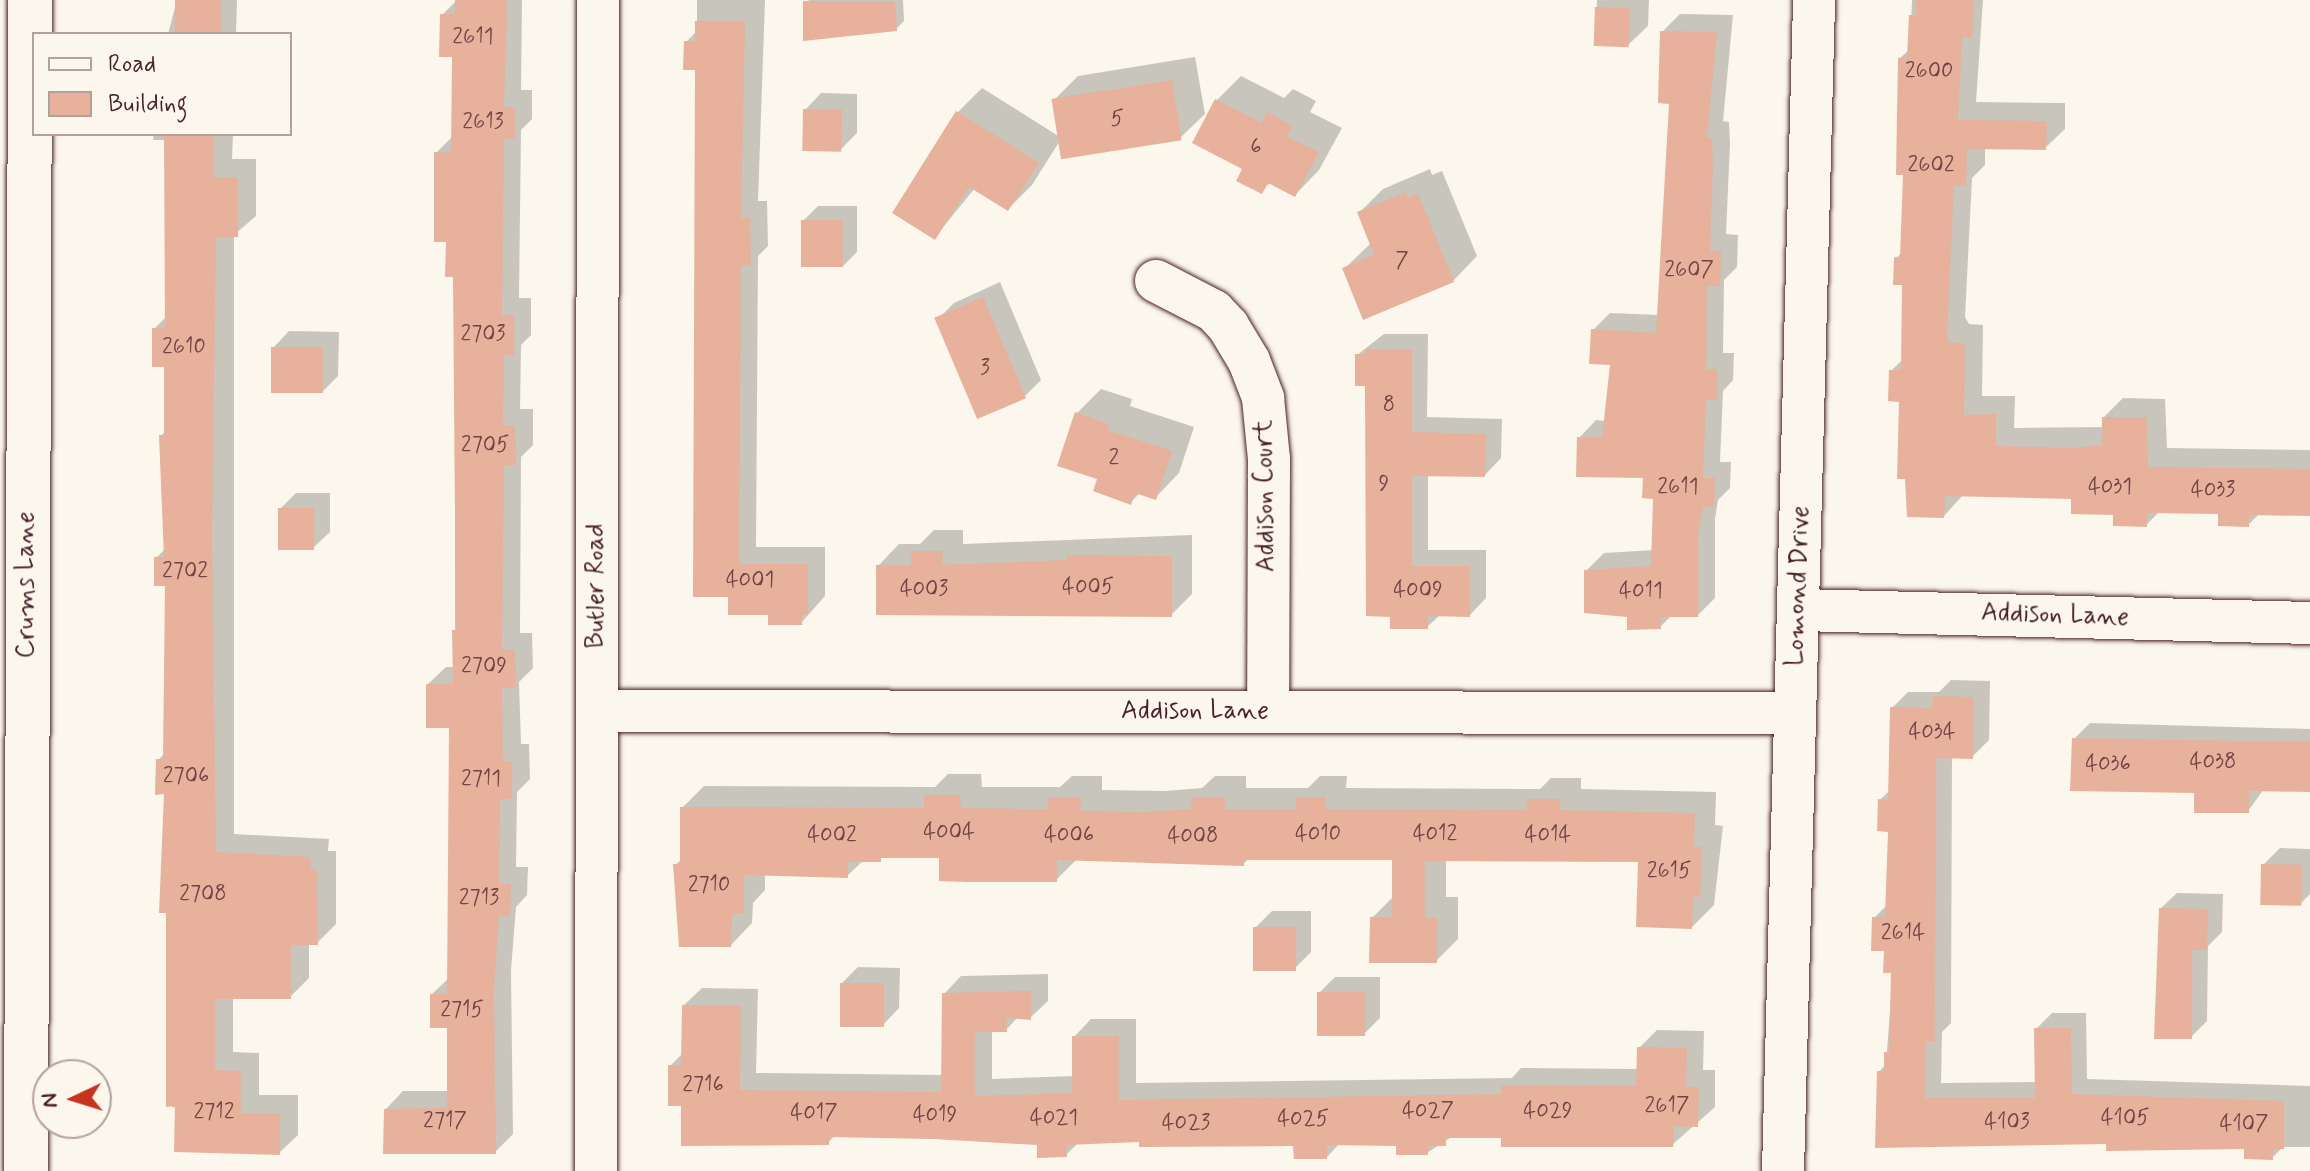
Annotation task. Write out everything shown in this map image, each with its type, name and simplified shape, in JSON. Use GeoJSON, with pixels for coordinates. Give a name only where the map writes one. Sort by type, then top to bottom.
{"type":"FeatureCollection","features":[{"type":"Feature","properties":{"kind":"main road","name":"Crums Lane"},"geometry":{"type":"LineString","coordinates":[[26,1171],[30,0]]}},
{"type":"Feature","properties":{"kind":"street","name":"Butler Road"},"geometry":{"type":"LineString","coordinates":[[596,1171],[598,0]]}},
{"type":"Feature","properties":{"kind":"street","name":"Lomond Drive"},"geometry":{"type":"LineString","coordinates":[[1783,1171],[1814,0]]}},
{"type":"Feature","properties":{"kind":"street","name":"Addison Court"},"geometry":{"type":"LineString","coordinates":[[1156,281],[1214,311],[1228,326],[1249,361],[1263,398],[1269,459],[1268,712]]}},
{"type":"Feature","properties":{"kind":"street","name":"Addison Lane"},"geometry":{"type":"LineString","coordinates":[[1800,610],[2310,623]]}},
{"type":"Feature","properties":{"kind":"street","name":"Addison Lane"},"geometry":{"type":"LineString","coordinates":[[597,711],[1793,713]]}},
{"type":"Feature","properties":{"kind":"building"},"geometry":{"type":"Polygon","coordinates":[[[175,0],[221,0],[221,32],[175,32],[175,0]]]}},
{"type":"Feature","properties":{"kind":"building"},"geometry":{"type":"Polygon","coordinates":[[[455,0],[507,0],[504,107],[515,108],[515,139],[504,138],[502,315],[514,315],[514,355],[504,355],[503,426],[515,426],[516,465],[504,465],[502,650],[515,650],[516,688],[502,688],[503,762],[512,762],[512,799],[500,799],[499,884],[511,884],[510,915],[499,915],[494,990],[496,1154],[383,1154],[384,1109],[447,1108],[447,1028],[430,1028],[430,994],[447,994],[449,728],[426,728],[426,684],[453,684],[452,630],[456,630],[453,277],[445,277],[446,242],[434,242],[434,152],[451,153],[452,57],[439,57],[440,14],[455,14],[455,0]]]}},
{"type":"Feature","properties":{"kind":"building"},"geometry":{"type":"Polygon","coordinates":[[[1915,0],[1974,0],[1972,38],[1962,37],[1958,120],[2047,121],[2046,150],[1967,149],[1966,186],[1954,186],[1947,337],[1950,343],[1965,343],[1964,415],[1996,414],[1996,446],[2072,448],[2102,445],[2102,417],[2147,417],[2148,467],[2310,469],[2310,516],[2249,515],[2249,527],[2218,526],[2218,514],[2147,513],[2147,527],[2113,526],[2113,515],[2071,514],[2071,499],[1945,496],[1944,518],[1907,517],[1905,479],[1897,479],[1899,402],[1888,401],[1889,370],[1901,370],[1902,285],[1893,285],[1894,257],[1900,258],[1903,175],[1896,175],[1898,58],[1907,58],[1909,15],[1917,15],[1915,0]]]}},
{"type":"Feature","properties":{"kind":"building"},"geometry":{"type":"Polygon","coordinates":[[[803,1],[895,1],[897,31],[803,41],[803,1]]]}},
{"type":"Feature","properties":{"kind":"building"},"geometry":{"type":"Polygon","coordinates":[[[1595,7],[1630,8],[1629,47],[1594,46],[1595,7]]]}},
{"type":"Feature","properties":{"kind":"building"},"geometry":{"type":"Polygon","coordinates":[[[695,21],[745,21],[741,218],[750,218],[751,266],[741,266],[739,564],[808,564],[808,615],[802,615],[802,625],[768,625],[768,615],[728,615],[728,597],[693,597],[695,70],[683,70],[684,41],[695,41],[695,21]]]}},
{"type":"Feature","properties":{"kind":"building"},"geometry":{"type":"Polygon","coordinates":[[[1660,31],[1717,32],[1707,138],[1712,138],[1713,162],[1710,251],[1721,251],[1720,286],[1707,286],[1706,369],[1717,369],[1717,400],[1706,399],[1703,478],[1715,478],[1714,507],[1703,507],[1698,537],[1698,617],[1660,617],[1661,629],[1627,630],[1627,617],[1584,613],[1584,570],[1651,566],[1653,499],[1642,498],[1643,478],[1576,477],[1577,437],[1602,438],[1610,365],[1589,364],[1591,329],[1656,333],[1669,104],[1658,103],[1660,31]]]}},
{"type":"Feature","properties":{"kind":"building"},"geometry":{"type":"Polygon","coordinates":[[[1172,80],[1182,140],[1061,159],[1052,99],[1172,80]]]}},
{"type":"Feature","properties":{"kind":"building"},"geometry":{"type":"Polygon","coordinates":[[[1215,99],[1262,123],[1267,112],[1293,126],[1287,137],[1319,152],[1295,197],[1268,183],[1262,194],[1236,181],[1242,169],[1192,143],[1215,99]]]}},
{"type":"Feature","properties":{"kind":"building"},"geometry":{"type":"Polygon","coordinates":[[[803,109],[842,110],[841,152],[802,151],[803,109]]]}},
{"type":"Feature","properties":{"kind":"building"},"geometry":{"type":"Polygon","coordinates":[[[956,111],[1039,163],[1008,211],[969,187],[935,240],[892,213],[956,111]]]}},
{"type":"Feature","properties":{"kind":"building"},"geometry":{"type":"Polygon","coordinates":[[[164,136],[214,136],[214,177],[238,177],[238,237],[216,237],[212,537],[216,852],[311,857],[310,869],[317,869],[318,945],[291,945],[291,999],[215,999],[215,1070],[241,1071],[241,1113],[280,1113],[280,1155],[174,1152],[175,1106],[166,1107],[166,913],[159,913],[164,794],[155,795],[156,759],[163,759],[165,586],[154,586],[154,557],[164,557],[159,435],[164,435],[164,367],[152,367],[152,328],[165,328],[164,136]]]}},
{"type":"Feature","properties":{"kind":"building"},"geometry":{"type":"Polygon","coordinates":[[[1406,192],[1408,198],[1418,194],[1454,282],[1363,320],[1342,268],[1374,255],[1357,212],[1406,192]]]}},
{"type":"Feature","properties":{"kind":"building"},"geometry":{"type":"Polygon","coordinates":[[[801,220],[843,220],[843,267],[801,267],[801,220]]]}},
{"type":"Feature","properties":{"kind":"building"},"geometry":{"type":"Polygon","coordinates":[[[983,297],[1026,398],[977,419],[934,318],[983,297]]]}},
{"type":"Feature","properties":{"kind":"building"},"geometry":{"type":"Polygon","coordinates":[[[271,347],[323,347],[323,393],[271,393],[271,347]]]}},
{"type":"Feature","properties":{"kind":"building"},"geometry":{"type":"Polygon","coordinates":[[[1365,349],[1412,350],[1412,432],[1486,434],[1485,477],[1412,476],[1412,566],[1470,566],[1470,617],[1428,616],[1428,629],[1390,629],[1390,617],[1366,616],[1365,386],[1355,386],[1355,354],[1366,354],[1365,349]]]}},
{"type":"Feature","properties":{"kind":"building"},"geometry":{"type":"Polygon","coordinates":[[[1075,412],[1109,424],[1107,430],[1172,451],[1156,500],[1135,493],[1131,505],[1093,491],[1097,479],[1057,466],[1075,412]]]}},
{"type":"Feature","properties":{"kind":"building"},"geometry":{"type":"Polygon","coordinates":[[[278,508],[314,508],[314,550],[278,550],[278,508]]]}},
{"type":"Feature","properties":{"kind":"building"},"geometry":{"type":"Polygon","coordinates":[[[911,551],[943,551],[942,565],[1067,560],[1067,555],[1172,556],[1172,617],[876,615],[876,565],[911,565],[911,551]]]}},
{"type":"Feature","properties":{"kind":"building"},"geometry":{"type":"Polygon","coordinates":[[[1933,696],[1974,697],[1973,759],[1936,758],[1935,1041],[1926,1041],[1925,1098],[2035,1098],[2034,1028],[2071,1028],[2072,1094],[2284,1101],[2284,1149],[2273,1149],[2273,1160],[2244,1159],[2244,1149],[2106,1151],[2106,1144],[1875,1148],[1877,1071],[1884,1071],[1884,1052],[1889,1052],[1891,973],[1883,973],[1884,951],[1871,951],[1872,917],[1885,917],[1888,832],[1877,831],[1878,799],[1888,800],[1890,707],[1932,708],[1933,696]]]}},
{"type":"Feature","properties":{"kind":"building"},"geometry":{"type":"Polygon","coordinates":[[[2072,738],[2310,742],[2310,792],[2249,791],[2249,813],[2194,813],[2194,793],[2070,791],[2072,738]]]}},
{"type":"Feature","properties":{"kind":"building"},"geometry":{"type":"Polygon","coordinates":[[[924,795],[960,795],[961,808],[1048,809],[1048,797],[1081,797],[1081,811],[1191,809],[1191,797],[1225,797],[1225,809],[1296,809],[1296,797],[1326,797],[1325,809],[1527,810],[1527,799],[1560,799],[1560,810],[1695,813],[1694,847],[1702,847],[1700,897],[1693,897],[1692,929],[1636,927],[1638,862],[1425,861],[1425,918],[1437,918],[1437,963],[1369,963],[1370,917],[1392,918],[1392,860],[1244,860],[1244,866],[1057,860],[1057,882],[966,882],[939,881],[939,858],[881,858],[881,862],[848,862],[848,878],[744,875],[744,914],[732,914],[731,947],[679,947],[673,864],[680,864],[680,807],[924,808],[924,795]]]}},
{"type":"Feature","properties":{"kind":"building"},"geometry":{"type":"Polygon","coordinates":[[[2261,864],[2302,865],[2301,906],[2260,905],[2261,864]]]}},
{"type":"Feature","properties":{"kind":"building"},"geometry":{"type":"Polygon","coordinates":[[[2159,908],[2208,909],[2207,950],[2192,950],[2192,1039],[2154,1039],[2159,908]]]}},
{"type":"Feature","properties":{"kind":"building"},"geometry":{"type":"Polygon","coordinates":[[[1253,927],[1296,927],[1296,971],[1253,971],[1253,927]]]}},
{"type":"Feature","properties":{"kind":"building"},"geometry":{"type":"Polygon","coordinates":[[[840,983],[884,983],[884,1027],[840,1027],[840,983]]]}},
{"type":"Feature","properties":{"kind":"building"},"geometry":{"type":"Polygon","coordinates":[[[1031,991],[1031,1020],[1006,1018],[1007,1032],[975,1032],[975,1096],[1072,1093],[1072,1036],[1119,1036],[1119,1100],[1501,1094],[1501,1085],[1636,1086],[1637,1047],[1687,1048],[1686,1087],[1699,1087],[1698,1127],[1674,1126],[1673,1147],[1501,1147],[1501,1138],[1446,1138],[1446,1146],[1428,1146],[1428,1155],[1396,1155],[1396,1146],[1327,1145],[1327,1159],[1294,1159],[1293,1146],[1139,1147],[1139,1142],[1066,1145],[1067,1157],[1037,1158],[1037,1145],[935,1139],[829,1137],[829,1145],[681,1146],[681,1106],[668,1106],[668,1065],[681,1066],[682,1005],[741,1006],[740,1090],[941,1092],[942,993],[1031,991]]]}},
{"type":"Feature","properties":{"kind":"building"},"geometry":{"type":"Polygon","coordinates":[[[1317,992],[1365,992],[1365,1036],[1317,1036],[1317,992]]]}}]}
